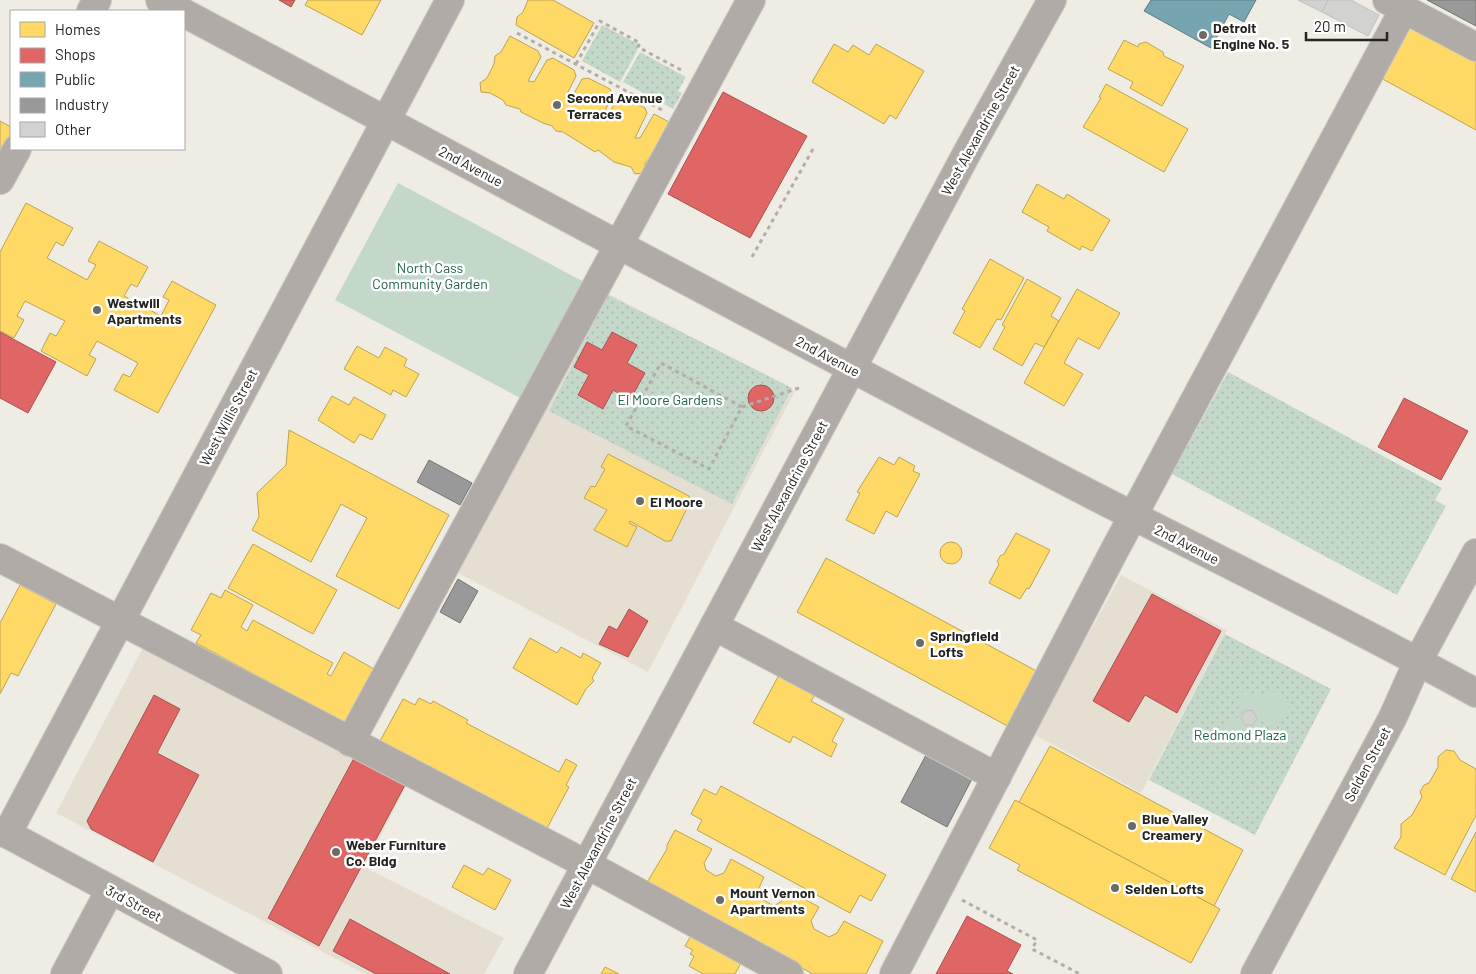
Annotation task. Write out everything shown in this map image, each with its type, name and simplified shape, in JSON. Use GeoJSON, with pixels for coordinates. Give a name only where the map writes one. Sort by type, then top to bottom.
{"type":"FeatureCollection","features":[{"type":"Feature","properties":{"kind":"street","name":"2nd Avenue"},"geometry":{"type":"LineString","coordinates":[[160,0],[178,10]]}},
{"type":"Feature","properties":{"kind":"street","name":"West Willis Street"},"geometry":{"type":"LineString","coordinates":[[4,832],[120,622],[450,0]]}},
{"type":"Feature","properties":{"kind":"street"},"geometry":{"type":"LineString","coordinates":[[350,742],[751,0]]}},
{"type":"Feature","properties":{"kind":"street","name":"West Alexandrine Street"},"geometry":{"type":"LineString","coordinates":[[528,974],[851,369],[1052,0]]}},
{"type":"Feature","properties":{"kind":"street"},"geometry":{"type":"LineString","coordinates":[[894,974],[1133,516],[1395,5],[1476,48]]}},
{"type":"Feature","properties":{"kind":"street","name":"2nd Avenue"},"geometry":{"type":"LineString","coordinates":[[185,14],[851,369],[1133,516],[1418,661],[1476,693]]}},
{"type":"Feature","properties":{"kind":"street"},"geometry":{"type":"LineString","coordinates":[[0,180],[16,150]]}},
{"type":"Feature","properties":{"kind":"street","name":"Selden Street"},"geometry":{"type":"LineString","coordinates":[[1255,974],[1393,716],[1418,661],[1476,553]]}},
{"type":"Feature","properties":{"kind":"street"},"geometry":{"type":"LineString","coordinates":[[0,558],[586,864],[789,974]]}},
{"type":"Feature","properties":{"kind":"street"},"geometry":{"type":"LineString","coordinates":[[714,626],[997,777]]}},
{"type":"Feature","properties":{"kind":"street","name":"3rd Street"},"geometry":{"type":"LineString","coordinates":[[4,832],[268,974]]}},
{"type":"Feature","properties":{"kind":"street"},"geometry":{"type":"LineString","coordinates":[[65,974],[110,890]]}},
{"type":"Feature","properties":{"kind":"path"},"geometry":{"type":"LineString","coordinates":[[576,64],[600,21],[640,43],[638,47],[706,84]]}},
{"type":"Feature","properties":{"kind":"path"},"geometry":{"type":"LineString","coordinates":[[517,33],[668,113]]}},
{"type":"Feature","properties":{"kind":"path"},"geometry":{"type":"LineString","coordinates":[[752,257],[813,149]]}},
{"type":"Feature","properties":{"kind":"path"},"geometry":{"type":"LineString","coordinates":[[742,407],[661,363],[626,426],[709,469],[742,407],[799,388]]}},
{"type":"Feature","properties":{"kind":"path"},"geometry":{"type":"LineString","coordinates":[[939,888],[1036,940],[1032,949],[1080,974]]}},
{"type":"Feature","properties":{"kind":"shaded area"},"geometry":{"type":"Polygon","coordinates":[[[605,292],[795,391],[648,672],[458,573],[605,292]]]}},
{"type":"Feature","properties":{"kind":"shaded area"},"geometry":{"type":"Polygon","coordinates":[[[1121,575],[1227,630],[1141,793],[1034,734],[1121,575]]]}},
{"type":"Feature","properties":{"kind":"shaded area"},"geometry":{"type":"Polygon","coordinates":[[[144,646],[408,783],[364,867],[504,938],[484,974],[365,974],[56,813],[144,646]]]}},
{"type":"Feature","properties":{"kind":"green space"},"geometry":{"type":"Polygon","coordinates":[[[602,25],[638,44],[637,51],[620,82],[582,61],[602,25]]]}},
{"type":"Feature","properties":{"kind":"green space"},"geometry":{"type":"Polygon","coordinates":[[[640,52],[686,77],[678,91],[682,93],[673,109],[623,82],[640,52]]]}},
{"type":"Feature","properties":{"kind":"green space","name":"North Cass Community Garden"},"geometry":{"type":"Polygon","coordinates":[[[398,183],[586,283],[524,400],[335,300],[398,183]]]}},
{"type":"Feature","properties":{"kind":"green space","name":"El Moore Gardens"},"geometry":{"type":"Polygon","coordinates":[[[608,295],[792,388],[732,504],[549,411],[608,295]]]}},
{"type":"Feature","properties":{"kind":"green space"},"geometry":{"type":"Polygon","coordinates":[[[1228,372],[1442,488],[1435,500],[1446,506],[1397,595],[1172,474],[1228,372]]]}},
{"type":"Feature","properties":{"kind":"green space","name":"Redmond Plaza"},"geometry":{"type":"Polygon","coordinates":[[[1225,634],[1331,689],[1255,835],[1149,780],[1225,634]]]}},
{"type":"Feature","properties":{"kind":"green space"},"geometry":{"type":"Polygon","coordinates":[[[1270,690],[1284,699],[1289,709],[1275,730],[1261,721],[1257,727],[1271,736],[1265,744],[1232,732],[1220,732],[1219,729],[1223,725],[1237,718],[1244,710],[1239,696],[1242,692],[1245,691],[1259,696],[1270,690]],[[1252,710],[1245,711],[1241,718],[1245,725],[1253,725],[1257,717],[1252,710]]]}},
{"type":"Feature","properties":{"kind":"building: Homes"},"geometry":{"type":"Polygon","coordinates":[[[308,0],[381,0],[362,35],[305,5],[308,0]]]}},
{"type":"Feature","properties":{"kind":"building: Homes","name":"Second Avenue Terraces"},"geometry":{"type":"Polygon","coordinates":[[[528,0],[553,0],[594,23],[574,58],[516,25],[517,17],[523,12],[528,0]]]}},
{"type":"Feature","properties":{"kind":"building: Homes"},"geometry":{"type":"Polygon","coordinates":[[[1407,24],[1476,61],[1476,130],[1379,77],[1407,24]]]}},
{"type":"Feature","properties":{"kind":"building: Homes","name":"Second Avenue Terraces"},"geometry":{"type":"Polygon","coordinates":[[[510,36],[538,51],[541,57],[528,81],[534,82],[547,60],[553,58],[574,70],[576,76],[565,98],[567,102],[570,101],[582,79],[588,78],[610,89],[612,96],[601,119],[606,119],[617,99],[624,97],[645,108],[647,113],[635,138],[640,138],[654,114],[669,122],[653,154],[645,163],[645,170],[642,173],[635,174],[631,167],[614,162],[598,150],[595,152],[563,132],[556,131],[552,126],[521,112],[520,109],[506,105],[503,100],[490,93],[481,92],[480,83],[487,78],[494,64],[495,56],[501,52],[510,36]]]}},
{"type":"Feature","properties":{"kind":"building: Homes"},"geometry":{"type":"Polygon","coordinates":[[[1124,40],[1138,47],[1139,44],[1146,42],[1163,52],[1164,56],[1184,66],[1162,106],[1130,88],[1133,82],[1108,69],[1124,40]]]}},
{"type":"Feature","properties":{"kind":"building: Homes"},"geometry":{"type":"Polygon","coordinates":[[[834,44],[848,52],[853,45],[869,55],[876,44],[924,71],[896,119],[890,115],[884,124],[812,82],[834,44]]]}},
{"type":"Feature","properties":{"kind":"building: Homes"},"geometry":{"type":"Polygon","coordinates":[[[1106,84],[1188,129],[1164,172],[1083,127],[1101,98],[1099,97],[1106,84]]]}},
{"type":"Feature","properties":{"kind":"building: Homes"},"geometry":{"type":"Polygon","coordinates":[[[0,121],[10,126],[10,143],[0,162],[0,121]]]}},
{"type":"Feature","properties":{"kind":"building: Homes"},"geometry":{"type":"Polygon","coordinates":[[[1037,184],[1064,199],[1067,194],[1110,220],[1092,251],[1082,246],[1080,250],[1047,231],[1049,227],[1022,212],[1037,184]]]}},
{"type":"Feature","properties":{"kind":"building: Homes","name":"Westwill Apartments"},"geometry":{"type":"Polygon","coordinates":[[[26,203],[73,228],[63,246],[56,242],[47,258],[87,280],[96,265],[88,261],[99,241],[148,267],[137,287],[131,284],[124,296],[161,316],[169,300],[163,297],[172,281],[216,305],[158,413],[114,390],[123,374],[130,377],[138,363],[97,341],[89,355],[96,359],[87,376],[41,351],[50,333],[56,336],[65,321],[25,301],[17,316],[24,320],[14,338],[0,331],[0,252],[26,203]]]}},
{"type":"Feature","properties":{"kind":"building: Homes"},"geometry":{"type":"Polygon","coordinates":[[[990,259],[1024,278],[1001,320],[997,319],[980,348],[953,333],[965,311],[962,309],[990,259]]]}},
{"type":"Feature","properties":{"kind":"building: Homes"},"geometry":{"type":"Polygon","coordinates":[[[1027,279],[1061,298],[1051,316],[1059,321],[1044,347],[1035,343],[1022,366],[993,349],[1005,327],[1002,325],[1027,279]]]}},
{"type":"Feature","properties":{"kind":"building: Homes"},"geometry":{"type":"Polygon","coordinates":[[[1077,289],[1120,313],[1099,349],[1078,338],[1064,363],[1083,374],[1064,406],[1024,383],[1077,289]]]}},
{"type":"Feature","properties":{"kind":"building: Homes"},"geometry":{"type":"Polygon","coordinates":[[[357,346],[379,358],[385,347],[407,359],[404,366],[419,374],[406,397],[393,390],[391,395],[344,369],[357,346]]]}},
{"type":"Feature","properties":{"kind":"building: Homes"},"geometry":{"type":"Polygon","coordinates":[[[332,396],[349,405],[354,397],[386,415],[372,440],[360,434],[354,443],[318,420],[332,396]]]}},
{"type":"Feature","properties":{"kind":"building: Homes"},"geometry":{"type":"Polygon","coordinates":[[[289,430],[449,515],[399,609],[336,576],[367,518],[341,504],[311,562],[252,530],[259,517],[257,493],[286,465],[289,430]]]}},
{"type":"Feature","properties":{"kind":"building: Homes","name":"El Moore"},"geometry":{"type":"Polygon","coordinates":[[[608,454],[689,496],[690,502],[671,541],[665,541],[630,521],[629,523],[637,527],[627,547],[594,530],[607,510],[584,498],[591,486],[595,487],[605,469],[601,467],[608,454]]]}},
{"type":"Feature","properties":{"kind":"building: Homes"},"geometry":{"type":"Polygon","coordinates":[[[879,457],[894,465],[899,457],[915,466],[913,471],[920,474],[897,517],[886,511],[874,534],[846,520],[860,493],[857,492],[879,457]]]}},
{"type":"Feature","properties":{"kind":"building: Homes"},"geometry":{"type":"Polygon","coordinates":[[[1016,533],[1050,550],[1029,589],[1027,588],[1020,599],[989,583],[999,564],[997,562],[1000,556],[1004,554],[1016,533]]]}},
{"type":"Feature","properties":{"kind":"building: Homes"},"geometry":{"type":"Polygon","coordinates":[[[951,542],[959,545],[962,553],[959,561],[951,564],[943,561],[940,553],[943,545],[951,542]]]}},
{"type":"Feature","properties":{"kind":"building: Homes"},"geometry":{"type":"Polygon","coordinates":[[[253,544],[337,590],[313,634],[228,588],[253,544]]]}},
{"type":"Feature","properties":{"kind":"building: Homes","name":"Springfield Lofts"},"geometry":{"type":"Polygon","coordinates":[[[826,558],[1042,674],[1013,729],[797,612],[826,558]]]}},
{"type":"Feature","properties":{"kind":"building: Homes"},"geometry":{"type":"Polygon","coordinates":[[[20,585],[56,604],[18,676],[11,673],[0,694],[0,623],[20,585]]]}},
{"type":"Feature","properties":{"kind":"building: Homes"},"geometry":{"type":"Polygon","coordinates":[[[225,590],[253,605],[241,627],[247,631],[253,620],[333,663],[327,674],[331,676],[344,652],[374,669],[345,723],[196,643],[201,635],[191,630],[211,593],[221,598],[225,590]]]}},
{"type":"Feature","properties":{"kind":"building: Homes"},"geometry":{"type":"Polygon","coordinates":[[[530,638],[557,653],[561,647],[581,658],[583,653],[601,663],[592,678],[594,681],[586,689],[577,705],[513,668],[530,638]]]}},
{"type":"Feature","properties":{"kind":"building: Homes"},"geometry":{"type":"Polygon","coordinates":[[[779,675],[815,695],[811,701],[844,719],[832,741],[837,744],[831,757],[793,736],[790,743],[753,723],[779,675]]]}},
{"type":"Feature","properties":{"kind":"building: Homes"},"geometry":{"type":"Polygon","coordinates":[[[419,698],[431,704],[433,701],[468,720],[466,723],[559,772],[566,759],[577,765],[566,785],[569,787],[546,830],[380,741],[403,699],[415,705],[419,698]]]}},
{"type":"Feature","properties":{"kind":"building: Homes","name":"Blue Valley Creamery"},"geometry":{"type":"Polygon","coordinates":[[[1050,746],[1243,850],[1214,906],[1019,802],[1050,746]]]}},
{"type":"Feature","properties":{"kind":"building: Homes"},"geometry":{"type":"Polygon","coordinates":[[[1446,750],[1454,751],[1460,760],[1476,769],[1476,815],[1445,875],[1394,848],[1401,837],[1401,824],[1412,815],[1422,797],[1420,792],[1424,785],[1429,783],[1438,767],[1438,757],[1446,750]]]}},
{"type":"Feature","properties":{"kind":"building: Homes"},"geometry":{"type":"Polygon","coordinates":[[[721,786],[886,875],[871,901],[860,895],[850,913],[697,830],[702,820],[691,814],[704,789],[716,795],[721,786]]]}},
{"type":"Feature","properties":{"kind":"building: Homes","name":"Selden Lofts"},"geometry":{"type":"Polygon","coordinates":[[[1015,800],[1220,909],[1191,963],[1017,870],[1020,865],[989,848],[1015,800]]]}},
{"type":"Feature","properties":{"kind":"building: Homes","name":"Mount Vernon Apartments"},"geometry":{"type":"Polygon","coordinates":[[[675,830],[712,849],[704,863],[706,870],[716,876],[724,873],[731,859],[764,877],[758,890],[760,897],[773,906],[781,902],[788,890],[819,907],[811,921],[814,929],[829,937],[837,933],[844,921],[883,941],[866,974],[813,974],[646,884],[667,849],[667,845],[675,830]]]}},
{"type":"Feature","properties":{"kind":"building: Homes"},"geometry":{"type":"Polygon","coordinates":[[[1476,832],[1476,892],[1451,879],[1476,832]]]}},
{"type":"Feature","properties":{"kind":"building: Homes"},"geometry":{"type":"Polygon","coordinates":[[[464,865],[483,875],[488,868],[511,880],[495,910],[452,887],[464,865]]]}},
{"type":"Feature","properties":{"kind":"building: Homes"},"geometry":{"type":"Polygon","coordinates":[[[692,934],[742,961],[735,974],[703,974],[689,966],[694,956],[690,954],[693,950],[685,946],[692,934]]]}},
{"type":"Feature","properties":{"kind":"building: Homes"},"geometry":{"type":"Polygon","coordinates":[[[605,967],[619,974],[601,974],[605,967]]]}},
{"type":"Feature","properties":{"kind":"building: Shops"},"geometry":{"type":"Polygon","coordinates":[[[279,0],[295,0],[291,7],[279,0]]]}},
{"type":"Feature","properties":{"kind":"building: Shops"},"geometry":{"type":"Polygon","coordinates":[[[723,92],[807,136],[750,238],[668,194],[723,92]]]}},
{"type":"Feature","properties":{"kind":"building: Shops"},"geometry":{"type":"Polygon","coordinates":[[[0,332],[56,362],[28,413],[0,398],[0,332]]]}},
{"type":"Feature","properties":{"kind":"building: Shops"},"geometry":{"type":"Polygon","coordinates":[[[612,332],[637,345],[627,363],[645,373],[630,400],[613,390],[603,409],[578,395],[589,375],[574,367],[587,342],[602,350],[612,332]]]}},
{"type":"Feature","properties":{"kind":"building: Shops"},"geometry":{"type":"Polygon","coordinates":[[[761,385],[770,389],[774,398],[770,407],[761,411],[752,407],[748,398],[752,389],[761,385]]]}},
{"type":"Feature","properties":{"kind":"building: Shops"},"geometry":{"type":"Polygon","coordinates":[[[1404,398],[1468,431],[1441,480],[1378,447],[1404,398]]]}},
{"type":"Feature","properties":{"kind":"building: Shops"},"geometry":{"type":"Polygon","coordinates":[[[1152,594],[1221,631],[1177,713],[1145,695],[1129,722],[1093,701],[1152,594]]]}},
{"type":"Feature","properties":{"kind":"building: Shops"},"geometry":{"type":"Polygon","coordinates":[[[629,609],[648,621],[628,657],[599,644],[609,626],[617,630],[629,609]]]}},
{"type":"Feature","properties":{"kind":"building: Shops"},"geometry":{"type":"Polygon","coordinates":[[[154,695],[180,709],[157,753],[199,775],[153,862],[91,829],[87,821],[154,695]]]}},
{"type":"Feature","properties":{"kind":"building: Shops","name":"Weber Furniture Co. Bldg"},"geometry":{"type":"Polygon","coordinates":[[[354,758],[405,785],[319,946],[268,918],[354,758]]]}},
{"type":"Feature","properties":{"kind":"building: Shops"},"geometry":{"type":"Polygon","coordinates":[[[967,916],[1021,945],[1007,971],[1013,974],[936,974],[967,916]]]}},
{"type":"Feature","properties":{"kind":"building: Shops"},"geometry":{"type":"Polygon","coordinates":[[[350,919],[450,974],[376,974],[333,951],[350,919]]]}},
{"type":"Feature","properties":{"kind":"building: Public","name":"Detroit Engine No. 5"},"geometry":{"type":"Polygon","coordinates":[[[1151,0],[1256,0],[1244,22],[1229,14],[1211,48],[1144,11],[1151,0]]]}},
{"type":"Feature","properties":{"kind":"building: Industry"},"geometry":{"type":"Polygon","coordinates":[[[1427,0],[1476,0],[1476,26],[1427,0]]]}},
{"type":"Feature","properties":{"kind":"building: Industry"},"geometry":{"type":"Polygon","coordinates":[[[429,460],[472,483],[460,505],[417,482],[429,460]]]}},
{"type":"Feature","properties":{"kind":"building: Industry"},"geometry":{"type":"Polygon","coordinates":[[[458,579],[478,591],[460,623],[440,612],[458,579]]]}},
{"type":"Feature","properties":{"kind":"building: Industry"},"geometry":{"type":"Polygon","coordinates":[[[926,755],[972,779],[947,827],[901,802],[926,755]]]}},
{"type":"Feature","properties":{"kind":"building: Other"},"geometry":{"type":"Polygon","coordinates":[[[1298,0],[1328,0],[1322,12],[1298,0]]]}},
{"type":"Feature","properties":{"kind":"building: Other"},"geometry":{"type":"Polygon","coordinates":[[[1328,0],[1351,0],[1379,15],[1368,36],[1322,12],[1328,0]]]}},
{"type":"Feature","properties":{"kind":"building: Other"},"geometry":{"type":"Polygon","coordinates":[[[1252,710],[1257,718],[1253,725],[1245,725],[1241,718],[1245,711],[1252,710]]]}},
{"type":"Feature","properties":{"kind":"place","name":"Detroit Engine No. 5"},"geometry":{"type":"Point","coordinates":[1203,35]}},
{"type":"Feature","properties":{"kind":"place","name":"Second Avenue Terraces"},"geometry":{"type":"Point","coordinates":[557,105]}},
{"type":"Feature","properties":{"kind":"place","name":"Westwill Apartments"},"geometry":{"type":"Point","coordinates":[97,310]}},
{"type":"Feature","properties":{"kind":"place","name":"El Moore"},"geometry":{"type":"Point","coordinates":[640,501]}},
{"type":"Feature","properties":{"kind":"place","name":"Springfield Lofts"},"geometry":{"type":"Point","coordinates":[920,643]}},
{"type":"Feature","properties":{"kind":"place","name":"Blue Valley Creamery"},"geometry":{"type":"Point","coordinates":[1132,826]}},
{"type":"Feature","properties":{"kind":"place","name":"Weber Furniture Co. Bldg"},"geometry":{"type":"Point","coordinates":[336,852]}},
{"type":"Feature","properties":{"kind":"place","name":"Selden Lofts"},"geometry":{"type":"Point","coordinates":[1115,888]}},
{"type":"Feature","properties":{"kind":"place","name":"Mount Vernon Apartments"},"geometry":{"type":"Point","coordinates":[720,900]}}]}
